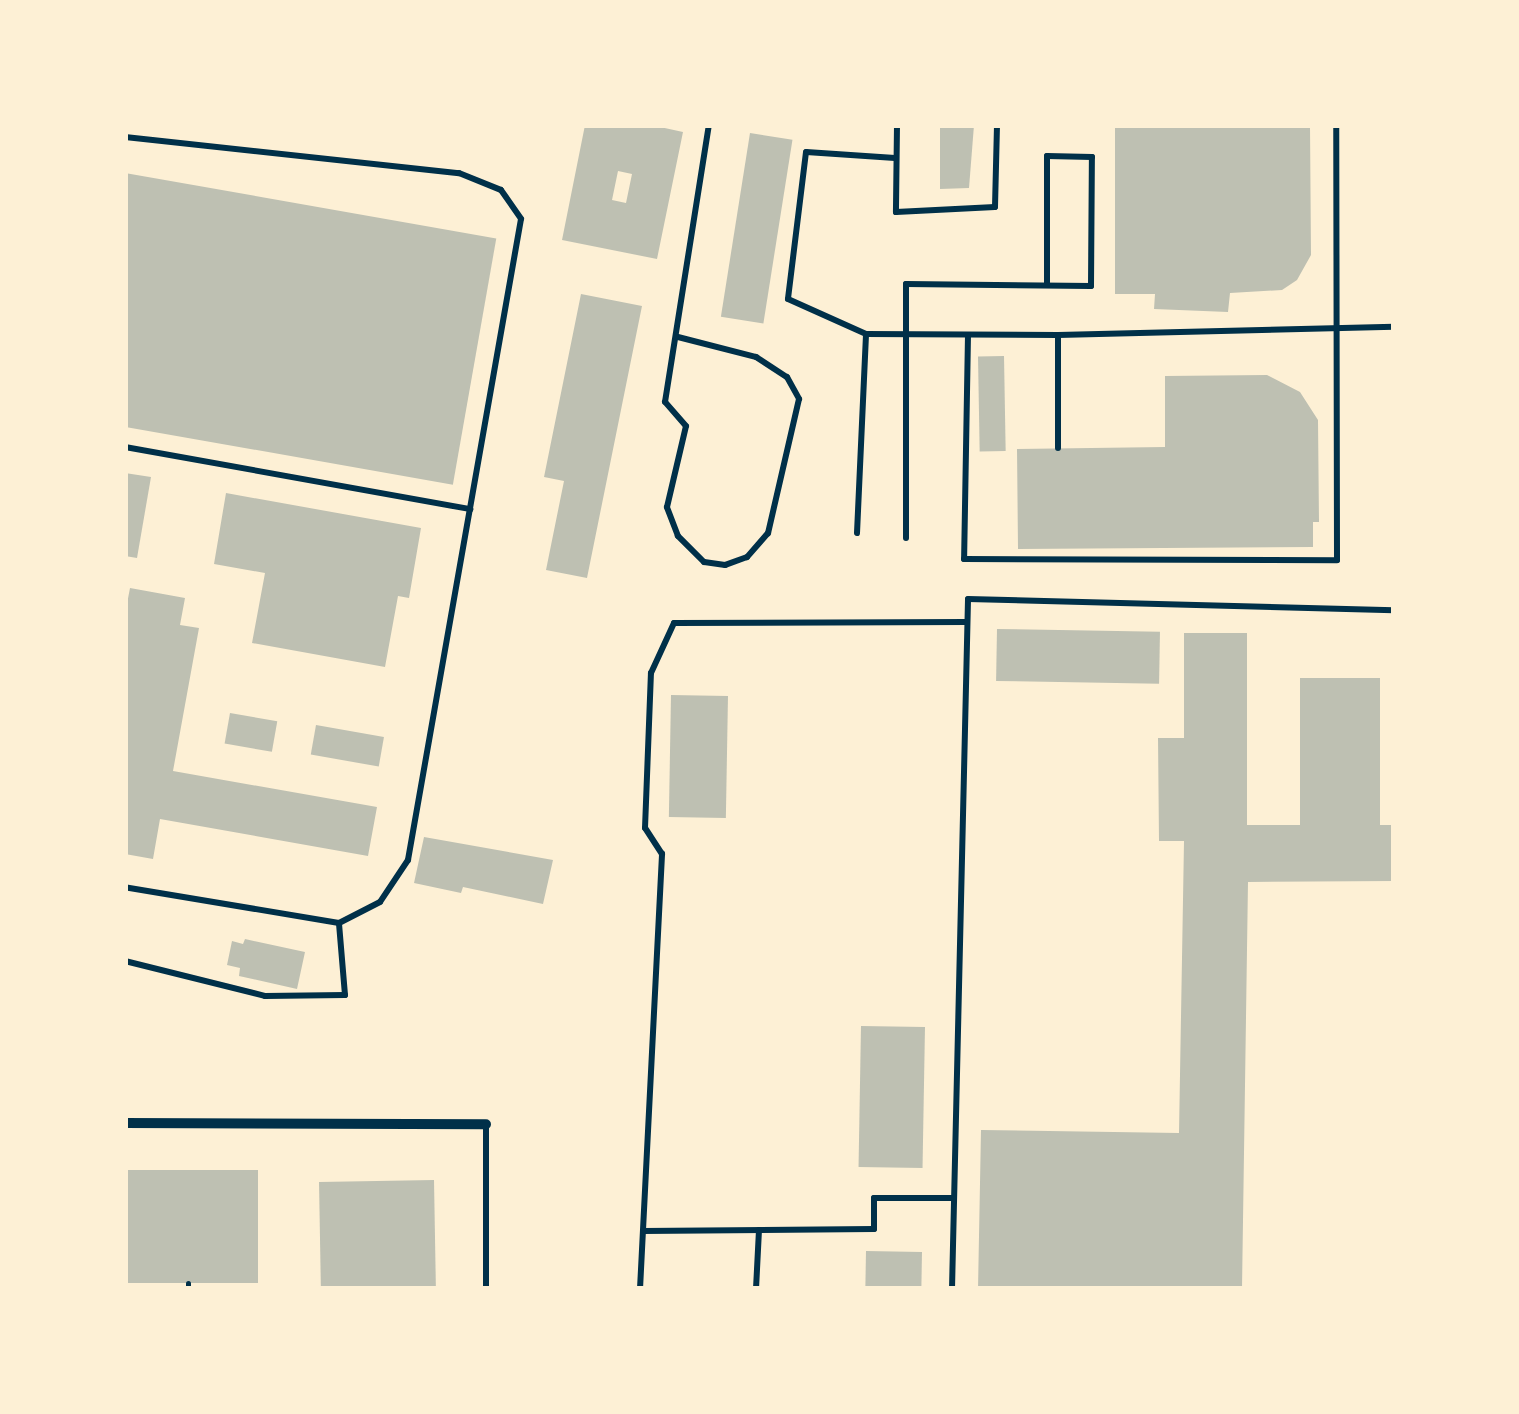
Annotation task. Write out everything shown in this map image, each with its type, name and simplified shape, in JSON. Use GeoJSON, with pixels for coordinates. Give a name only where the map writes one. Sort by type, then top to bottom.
{"type":"FeatureCollection","features":[{"type":"Feature","properties":{"kind":"street"},"geometry":{"type":"LineString","coordinates":[[125,1123],[486,1124]]}},
{"type":"Feature","properties":{"kind":"lane"},"geometry":{"type":"LineString","coordinates":[[678,338],[756,357],[787,377],[799,399],[768,533],[747,556],[726,565],[704,562],[678,536],[667,507],[686,426],[665,402],[710,125]]}},
{"type":"Feature","properties":{"kind":"lane"},"geometry":{"type":"LineString","coordinates":[[898,125],[896,212],[995,206],[997,125]]}},
{"type":"Feature","properties":{"kind":"lane"},"geometry":{"type":"LineString","coordinates":[[968,335],[964,559],[1337,560],[1336,125]]}},
{"type":"Feature","properties":{"kind":"lane"},"geometry":{"type":"LineString","coordinates":[[125,137],[459,174],[500,190],[521,219],[408,860],[380,902],[339,923],[125,888]]}},
{"type":"Feature","properties":{"kind":"lane"},"geometry":{"type":"LineString","coordinates":[[896,158],[806,152],[788,299],[866,334],[1058,336],[1394,327]]}},
{"type":"Feature","properties":{"kind":"lane"},"geometry":{"type":"LineString","coordinates":[[906,538],[906,284],[1092,286],[1092,158],[1047,156],[1047,285]]}},
{"type":"Feature","properties":{"kind":"lane"},"geometry":{"type":"LineString","coordinates":[[857,532],[866,334]]}},
{"type":"Feature","properties":{"kind":"lane"},"geometry":{"type":"LineString","coordinates":[[1058,336],[1058,448]]}},
{"type":"Feature","properties":{"kind":"lane"},"geometry":{"type":"LineString","coordinates":[[125,448],[470,509]]}},
{"type":"Feature","properties":{"kind":"lane"},"geometry":{"type":"LineString","coordinates":[[952,1289],[968,599],[1394,610]]}},
{"type":"Feature","properties":{"kind":"lane"},"geometry":{"type":"LineString","coordinates":[[640,1289],[662,854],[645,828],[651,673],[674,623],[967,622]]}},
{"type":"Feature","properties":{"kind":"lane"},"geometry":{"type":"LineString","coordinates":[[125,961],[265,996],[345,995],[339,923]]}},
{"type":"Feature","properties":{"kind":"lane"},"geometry":{"type":"LineString","coordinates":[[486,1124],[486,1289]]}},
{"type":"Feature","properties":{"kind":"lane"},"geometry":{"type":"LineString","coordinates":[[643,1231],[874,1229],[874,1198],[954,1198]]}},
{"type":"Feature","properties":{"kind":"lane"},"geometry":{"type":"LineString","coordinates":[[756,1289],[760,1230]]}},
{"type":"Feature","properties":{"kind":"building"},"geometry":{"type":"Polygon","coordinates":[[[585,125],[651,125],[683,132],[657,259],[562,240],[585,125]],[[618,171],[612,200],[626,203],[632,174],[618,171]]]}},
{"type":"Feature","properties":{"kind":"building"},"geometry":{"type":"Polygon","coordinates":[[[940,125],[974,125],[969,188],[940,189],[940,125]]]}},
{"type":"Feature","properties":{"kind":"building"},"geometry":{"type":"Polygon","coordinates":[[[1115,125],[1310,125],[1311,255],[1297,280],[1282,290],[1230,293],[1228,312],[1154,309],[1155,294],[1115,294],[1115,125]]]}},
{"type":"Feature","properties":{"kind":"building"},"geometry":{"type":"Polygon","coordinates":[[[750,133],[792,140],[763,323],[721,317],[750,133]]]}},
{"type":"Feature","properties":{"kind":"building"},"geometry":{"type":"Polygon","coordinates":[[[125,173],[496,238],[453,485],[125,427],[125,173]]]}},
{"type":"Feature","properties":{"kind":"building"},"geometry":{"type":"Polygon","coordinates":[[[581,294],[642,306],[587,578],[546,570],[564,481],[544,477],[581,294]]]}},
{"type":"Feature","properties":{"kind":"building"},"geometry":{"type":"Polygon","coordinates":[[[978,356],[1004,356],[1006,451],[980,451],[978,356]]]}},
{"type":"Feature","properties":{"kind":"building"},"geometry":{"type":"Polygon","coordinates":[[[1267,375],[1300,392],[1318,420],[1319,522],[1313,522],[1313,547],[1018,549],[1017,449],[1165,447],[1165,376],[1267,375]]]}},
{"type":"Feature","properties":{"kind":"building"},"geometry":{"type":"Polygon","coordinates":[[[125,473],[151,477],[137,558],[125,556],[125,473]]]}},
{"type":"Feature","properties":{"kind":"building"},"geometry":{"type":"Polygon","coordinates":[[[226,493],[421,528],[409,598],[398,596],[385,667],[252,643],[265,573],[214,564],[226,493]]]}},
{"type":"Feature","properties":{"kind":"building"},"geometry":{"type":"Polygon","coordinates":[[[130,588],[185,598],[180,625],[199,628],[173,771],[377,807],[368,856],[160,819],[153,859],[125,854],[125,614],[130,588]]]}},
{"type":"Feature","properties":{"kind":"building"},"geometry":{"type":"Polygon","coordinates":[[[997,629],[1160,632],[1159,684],[996,681],[997,629]]]}},
{"type":"Feature","properties":{"kind":"building"},"geometry":{"type":"Polygon","coordinates":[[[1184,633],[1247,633],[1247,825],[1300,825],[1300,678],[1380,678],[1380,825],[1394,825],[1394,881],[1248,882],[1242,1289],[978,1289],[981,1130],[1179,1133],[1184,841],[1159,841],[1158,738],[1184,738],[1184,633]]]}},
{"type":"Feature","properties":{"kind":"building"},"geometry":{"type":"Polygon","coordinates":[[[671,695],[728,696],[726,818],[669,817],[671,695]]]}},
{"type":"Feature","properties":{"kind":"building"},"geometry":{"type":"Polygon","coordinates":[[[230,713],[277,721],[272,752],[225,744],[230,713]]]}},
{"type":"Feature","properties":{"kind":"building"},"geometry":{"type":"Polygon","coordinates":[[[316,725],[384,737],[379,767],[311,755],[316,725]]]}},
{"type":"Feature","properties":{"kind":"building"},"geometry":{"type":"Polygon","coordinates":[[[424,837],[553,860],[543,904],[463,887],[461,893],[414,883],[424,837]]]}},
{"type":"Feature","properties":{"kind":"building"},"geometry":{"type":"Polygon","coordinates":[[[245,939],[305,952],[297,989],[239,976],[240,968],[227,965],[232,941],[243,944],[245,939]]]}},
{"type":"Feature","properties":{"kind":"building"},"geometry":{"type":"Polygon","coordinates":[[[861,1026],[925,1027],[923,1168],[859,1167],[861,1026]]]}},
{"type":"Feature","properties":{"kind":"building"},"geometry":{"type":"Polygon","coordinates":[[[127,1170],[258,1170],[258,1283],[127,1283],[127,1170]]]}},
{"type":"Feature","properties":{"kind":"building"},"geometry":{"type":"Polygon","coordinates":[[[434,1180],[436,1289],[321,1289],[319,1182],[434,1180]]]}},
{"type":"Feature","properties":{"kind":"building"},"geometry":{"type":"Polygon","coordinates":[[[866,1251],[922,1252],[921,1289],[865,1289],[866,1251]]]}}]}
